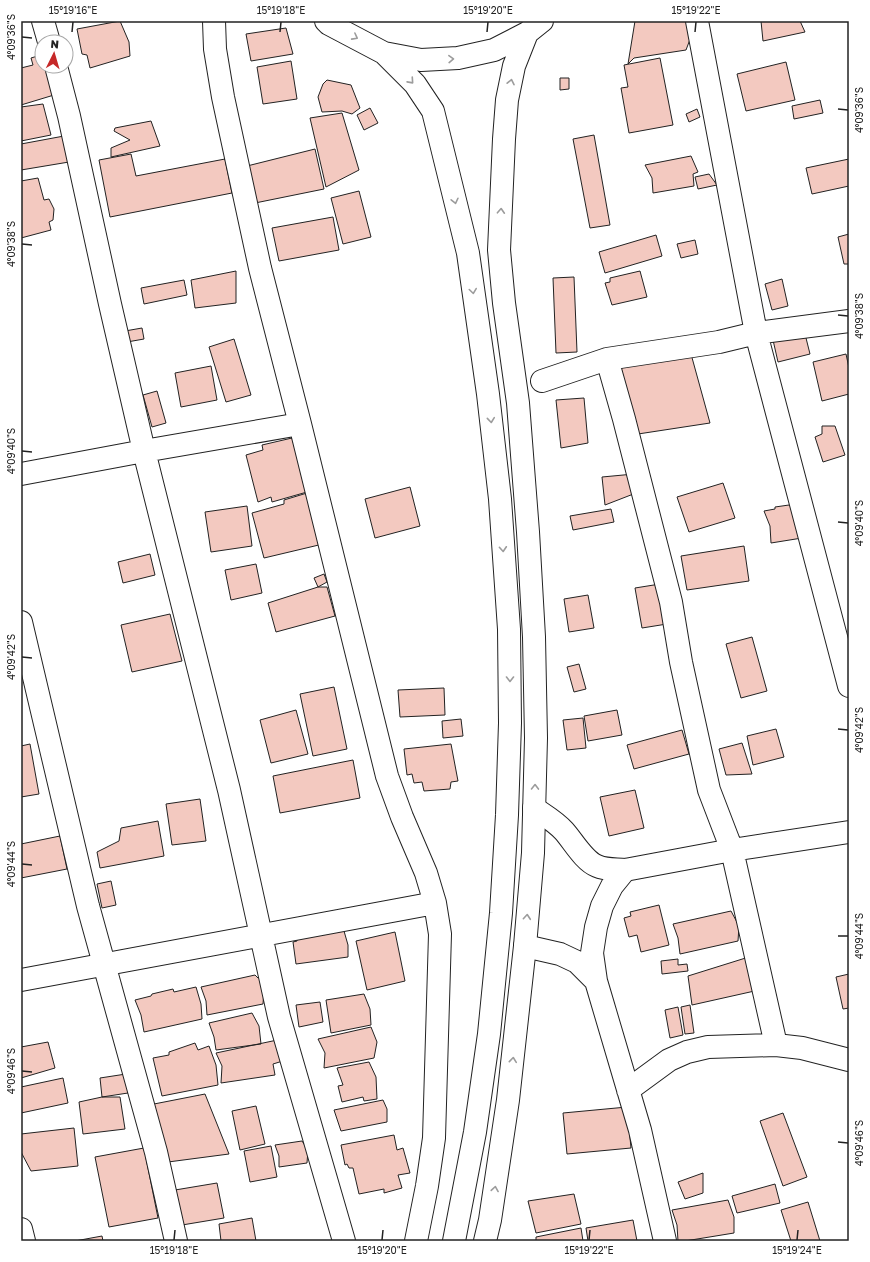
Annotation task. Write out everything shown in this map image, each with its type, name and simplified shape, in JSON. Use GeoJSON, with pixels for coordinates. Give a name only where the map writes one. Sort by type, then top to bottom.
{"type":"FeatureCollection","features":[{"type":"Feature","properties":{"kind":"main road"},"geometry":{"type":"LineString","coordinates":[[44,21],[47,34]]}},
{"type":"Feature","properties":{"kind":"main road"},"geometry":{"type":"LineString","coordinates":[[214,21],[215,49],[225,105],[260,268],[387,776],[402,817],[426,873],[435,903],[440,934],[434,1138],[427,1186],[416,1241]]}},
{"type":"Feature","properties":{"kind":"main road"},"geometry":{"type":"LineString","coordinates":[[326,21],[328,24],[384,53],[421,60],[458,58],[494,50],[534,27]]}},
{"type":"Feature","properties":{"kind":"main road"},"geometry":{"type":"LineString","coordinates":[[697,21],[756,333],[849,686]]}},
{"type":"Feature","properties":{"kind":"main road"},"geometry":{"type":"LineString","coordinates":[[485,1241],[490,1220],[508,1100],[525,946],[533,853],[536,738],[534,637],[518,403],[504,303],[499,250],[507,100],[514,66],[534,27]]}},
{"type":"Feature","properties":{"kind":"main road"},"geometry":{"type":"LineString","coordinates":[[384,53],[415,84],[433,111],[468,253],[488,394],[499,491],[509,629],[510,731],[501,913],[489,1034],[475,1132],[454,1241]]}},
{"type":"Feature","properties":{"kind":"main road"},"geometry":{"type":"LineString","coordinates":[[58,74],[69,116],[144,451],[229,790],[279,1017],[344,1241]]}},
{"type":"Feature","properties":{"kind":"main road"},"geometry":{"type":"LineString","coordinates":[[542,380],[607,359],[719,342],[756,333],[849,321]]}},
{"type":"Feature","properties":{"kind":"main road"},"geometry":{"type":"LineString","coordinates":[[607,359],[671,602],[681,662],[709,790],[732,850],[776,1045]]}},
{"type":"Feature","properties":{"kind":"main road"},"geometry":{"type":"LineString","coordinates":[[21,474],[300,424]]}},
{"type":"Feature","properties":{"kind":"main road"},"geometry":{"type":"LineString","coordinates":[[21,622],[88,906],[156,1152],[176,1241]]}},
{"type":"Feature","properties":{"kind":"main road"},"geometry":{"type":"LineString","coordinates":[[534,808],[563,830],[584,856],[596,866],[608,869],[625,870],[732,850],[849,832]]}},
{"type":"Feature","properties":{"kind":"main road"},"geometry":{"type":"LineString","coordinates":[[625,870],[612,886],[602,906],[596,927],[592,953],[596,981],[640,1130],[665,1241]]}},
{"type":"Feature","properties":{"kind":"main road"},"geometry":{"type":"LineString","coordinates":[[21,980],[435,903]]}},
{"type":"Feature","properties":{"kind":"main road"},"geometry":{"type":"LineString","coordinates":[[525,946],[560,954],[577,962],[596,981]]}},
{"type":"Feature","properties":{"kind":"main road"},"geometry":{"type":"LineString","coordinates":[[628,1090],[669,1060],[687,1052],[708,1046],[776,1045],[802,1048],[849,1060]]}},
{"type":"Feature","properties":{"kind":"main road"},"geometry":{"type":"LineString","coordinates":[[490,1220],[496,1241]]}},
{"type":"Feature","properties":{"kind":"main road"},"geometry":{"type":"LineString","coordinates":[[21,1230],[24,1241]]}},
{"type":"Feature","properties":{"kind":"building"},"geometry":{"type":"Polygon","coordinates":[[[120,21],[129,42],[130,56],[90,68],[87,55],[82,54],[77,29],[120,21]]]}},
{"type":"Feature","properties":{"kind":"building"},"geometry":{"type":"Polygon","coordinates":[[[635,21],[689,21],[692,34],[686,50],[634,58],[628,64],[635,21]]]}},
{"type":"Feature","properties":{"kind":"building"},"geometry":{"type":"Polygon","coordinates":[[[761,21],[800,21],[805,32],[763,41],[761,21]]]}},
{"type":"Feature","properties":{"kind":"building"},"geometry":{"type":"Polygon","coordinates":[[[286,28],[293,54],[251,61],[246,34],[286,28]]]}},
{"type":"Feature","properties":{"kind":"building"},"geometry":{"type":"Polygon","coordinates":[[[34,57],[34,74],[47,74],[54,95],[21,105],[21,68],[33,65],[31,58],[34,57]]]}},
{"type":"Feature","properties":{"kind":"building"},"geometry":{"type":"Polygon","coordinates":[[[660,58],[673,125],[629,133],[621,88],[628,87],[624,65],[660,58]]]}},
{"type":"Feature","properties":{"kind":"building"},"geometry":{"type":"Polygon","coordinates":[[[291,61],[297,99],[263,104],[257,67],[291,61]]]}},
{"type":"Feature","properties":{"kind":"building"},"geometry":{"type":"Polygon","coordinates":[[[786,62],[795,100],[746,111],[737,74],[786,62]]]}},
{"type":"Feature","properties":{"kind":"building"},"geometry":{"type":"Polygon","coordinates":[[[560,78],[569,78],[569,89],[560,90],[560,78]]]}},
{"type":"Feature","properties":{"kind":"building"},"geometry":{"type":"Polygon","coordinates":[[[327,80],[351,85],[360,108],[352,114],[342,111],[322,112],[318,97],[323,84],[327,80]]]}},
{"type":"Feature","properties":{"kind":"building"},"geometry":{"type":"Polygon","coordinates":[[[820,100],[823,113],[794,119],[792,106],[820,100]]]}},
{"type":"Feature","properties":{"kind":"building"},"geometry":{"type":"Polygon","coordinates":[[[43,104],[51,135],[21,141],[21,107],[43,104]]]}},
{"type":"Feature","properties":{"kind":"building"},"geometry":{"type":"Polygon","coordinates":[[[370,108],[378,123],[364,130],[357,115],[370,108]]]}},
{"type":"Feature","properties":{"kind":"building"},"geometry":{"type":"Polygon","coordinates":[[[697,109],[700,117],[689,122],[686,114],[697,109]]]}},
{"type":"Feature","properties":{"kind":"building"},"geometry":{"type":"Polygon","coordinates":[[[342,113],[359,170],[326,187],[310,118],[342,113]]]}},
{"type":"Feature","properties":{"kind":"building"},"geometry":{"type":"Polygon","coordinates":[[[151,121],[160,146],[111,157],[111,148],[130,140],[114,131],[115,128],[151,121]]]}},
{"type":"Feature","properties":{"kind":"building"},"geometry":{"type":"Polygon","coordinates":[[[594,135],[610,225],[590,228],[573,139],[594,135]]]}},
{"type":"Feature","properties":{"kind":"building"},"geometry":{"type":"Polygon","coordinates":[[[64,136],[69,162],[21,170],[21,144],[64,136]]]}},
{"type":"Feature","properties":{"kind":"building"},"geometry":{"type":"Polygon","coordinates":[[[315,149],[324,189],[255,203],[247,166],[315,149]]]}},
{"type":"Feature","properties":{"kind":"building"},"geometry":{"type":"Polygon","coordinates":[[[131,154],[136,176],[225,159],[232,193],[110,217],[99,160],[131,154]]]}},
{"type":"Feature","properties":{"kind":"building"},"geometry":{"type":"Polygon","coordinates":[[[691,156],[698,172],[693,174],[694,186],[653,193],[652,178],[645,165],[691,156]]]}},
{"type":"Feature","properties":{"kind":"building"},"geometry":{"type":"Polygon","coordinates":[[[849,159],[849,186],[812,194],[806,168],[849,159]]]}},
{"type":"Feature","properties":{"kind":"building"},"geometry":{"type":"Polygon","coordinates":[[[709,174],[717,185],[698,189],[695,177],[709,174]]]}},
{"type":"Feature","properties":{"kind":"building"},"geometry":{"type":"Polygon","coordinates":[[[38,178],[44,200],[49,199],[54,209],[53,220],[49,222],[51,230],[21,238],[21,181],[38,178]]]}},
{"type":"Feature","properties":{"kind":"building"},"geometry":{"type":"Polygon","coordinates":[[[359,191],[371,237],[343,244],[331,198],[359,191]]]}},
{"type":"Feature","properties":{"kind":"building"},"geometry":{"type":"Polygon","coordinates":[[[333,217],[339,250],[279,261],[272,228],[333,217]]]}},
{"type":"Feature","properties":{"kind":"building"},"geometry":{"type":"Polygon","coordinates":[[[849,234],[849,264],[844,264],[838,237],[849,234]]]}},
{"type":"Feature","properties":{"kind":"building"},"geometry":{"type":"Polygon","coordinates":[[[656,235],[662,256],[605,273],[599,252],[656,235]]]}},
{"type":"Feature","properties":{"kind":"building"},"geometry":{"type":"Polygon","coordinates":[[[695,240],[698,254],[681,258],[677,244],[695,240]]]}},
{"type":"Feature","properties":{"kind":"building"},"geometry":{"type":"Polygon","coordinates":[[[236,271],[236,303],[195,308],[191,280],[236,271]]]}},
{"type":"Feature","properties":{"kind":"building"},"geometry":{"type":"Polygon","coordinates":[[[640,271],[647,297],[612,305],[605,283],[610,282],[610,278],[640,271]]]}},
{"type":"Feature","properties":{"kind":"building"},"geometry":{"type":"Polygon","coordinates":[[[574,277],[577,352],[556,353],[553,278],[574,277]]]}},
{"type":"Feature","properties":{"kind":"building"},"geometry":{"type":"Polygon","coordinates":[[[782,279],[788,306],[772,310],[765,284],[782,279]]]}},
{"type":"Feature","properties":{"kind":"building"},"geometry":{"type":"Polygon","coordinates":[[[184,280],[187,295],[144,304],[141,288],[184,280]]]}},
{"type":"Feature","properties":{"kind":"building"},"geometry":{"type":"Polygon","coordinates":[[[142,328],[144,339],[127,342],[125,331],[142,328]]]}},
{"type":"Feature","properties":{"kind":"building"},"geometry":{"type":"Polygon","coordinates":[[[805,334],[810,354],[778,362],[773,340],[805,334]]]}},
{"type":"Feature","properties":{"kind":"building"},"geometry":{"type":"Polygon","coordinates":[[[234,339],[251,395],[226,402],[209,347],[234,339]]]}},
{"type":"Feature","properties":{"kind":"building"},"geometry":{"type":"Polygon","coordinates":[[[691,354],[710,423],[638,434],[621,368],[691,354]]]}},
{"type":"Feature","properties":{"kind":"building"},"geometry":{"type":"Polygon","coordinates":[[[846,354],[849,368],[849,394],[822,401],[813,362],[846,354]]]}},
{"type":"Feature","properties":{"kind":"building"},"geometry":{"type":"Polygon","coordinates":[[[211,366],[217,400],[181,407],[175,373],[211,366]]]}},
{"type":"Feature","properties":{"kind":"building"},"geometry":{"type":"Polygon","coordinates":[[[157,391],[166,423],[152,427],[143,395],[157,391]]]}},
{"type":"Feature","properties":{"kind":"building"},"geometry":{"type":"Polygon","coordinates":[[[584,398],[588,443],[561,448],[556,400],[584,398]]]}},
{"type":"Feature","properties":{"kind":"building"},"geometry":{"type":"Polygon","coordinates":[[[822,426],[835,426],[845,455],[823,462],[815,437],[822,434],[822,426]]]}},
{"type":"Feature","properties":{"kind":"building"},"geometry":{"type":"Polygon","coordinates":[[[292,438],[307,492],[272,502],[271,497],[258,502],[246,455],[263,450],[262,445],[292,438]]]}},
{"type":"Feature","properties":{"kind":"building"},"geometry":{"type":"Polygon","coordinates":[[[634,474],[636,493],[605,505],[602,477],[634,474]]]}},
{"type":"Feature","properties":{"kind":"building"},"geometry":{"type":"Polygon","coordinates":[[[723,483],[735,518],[689,532],[677,497],[723,483]]]}},
{"type":"Feature","properties":{"kind":"building"},"geometry":{"type":"Polygon","coordinates":[[[410,487],[420,526],[375,538],[365,499],[410,487]]]}},
{"type":"Feature","properties":{"kind":"building"},"geometry":{"type":"Polygon","coordinates":[[[307,493],[323,544],[264,558],[252,513],[284,504],[284,500],[307,493]]]}},
{"type":"Feature","properties":{"kind":"building"},"geometry":{"type":"Polygon","coordinates":[[[796,504],[802,538],[771,543],[770,526],[764,511],[775,509],[775,507],[796,504]]]}},
{"type":"Feature","properties":{"kind":"building"},"geometry":{"type":"Polygon","coordinates":[[[247,506],[252,546],[211,552],[205,512],[247,506]]]}},
{"type":"Feature","properties":{"kind":"building"},"geometry":{"type":"Polygon","coordinates":[[[611,509],[614,522],[573,530],[570,516],[611,509]]]}},
{"type":"Feature","properties":{"kind":"building"},"geometry":{"type":"Polygon","coordinates":[[[744,546],[749,581],[687,590],[681,556],[744,546]]]}},
{"type":"Feature","properties":{"kind":"building"},"geometry":{"type":"Polygon","coordinates":[[[150,554],[155,575],[123,583],[118,562],[150,554]]]}},
{"type":"Feature","properties":{"kind":"building"},"geometry":{"type":"Polygon","coordinates":[[[256,564],[262,593],[231,600],[225,570],[256,564]]]}},
{"type":"Feature","properties":{"kind":"building"},"geometry":{"type":"Polygon","coordinates":[[[324,574],[327,582],[318,587],[314,578],[324,574]]]}},
{"type":"Feature","properties":{"kind":"building"},"geometry":{"type":"Polygon","coordinates":[[[660,584],[667,624],[642,628],[635,588],[660,584]]]}},
{"type":"Feature","properties":{"kind":"building"},"geometry":{"type":"Polygon","coordinates":[[[318,587],[327,587],[335,616],[276,632],[268,603],[318,587]]]}},
{"type":"Feature","properties":{"kind":"building"},"geometry":{"type":"Polygon","coordinates":[[[588,595],[594,628],[569,632],[564,599],[588,595]]]}},
{"type":"Feature","properties":{"kind":"building"},"geometry":{"type":"Polygon","coordinates":[[[170,614],[182,661],[132,672],[121,625],[170,614]]]}},
{"type":"Feature","properties":{"kind":"building"},"geometry":{"type":"Polygon","coordinates":[[[752,637],[767,691],[741,698],[726,644],[752,637]]]}},
{"type":"Feature","properties":{"kind":"building"},"geometry":{"type":"Polygon","coordinates":[[[579,664],[586,689],[574,692],[567,667],[579,664]]]}},
{"type":"Feature","properties":{"kind":"building"},"geometry":{"type":"Polygon","coordinates":[[[334,687],[347,749],[313,756],[300,694],[334,687]]]}},
{"type":"Feature","properties":{"kind":"building"},"geometry":{"type":"Polygon","coordinates":[[[444,688],[445,715],[400,717],[398,690],[444,688]]]}},
{"type":"Feature","properties":{"kind":"building"},"geometry":{"type":"Polygon","coordinates":[[[296,710],[308,754],[271,763],[260,720],[296,710]]]}},
{"type":"Feature","properties":{"kind":"building"},"geometry":{"type":"Polygon","coordinates":[[[617,710],[622,735],[588,741],[584,716],[617,710]]]}},
{"type":"Feature","properties":{"kind":"building"},"geometry":{"type":"Polygon","coordinates":[[[583,718],[586,748],[567,750],[563,720],[583,718]]]}},
{"type":"Feature","properties":{"kind":"building"},"geometry":{"type":"Polygon","coordinates":[[[461,719],[463,736],[443,738],[442,721],[461,719]]]}},
{"type":"Feature","properties":{"kind":"building"},"geometry":{"type":"Polygon","coordinates":[[[776,729],[784,757],[753,765],[747,736],[776,729]]]}},
{"type":"Feature","properties":{"kind":"building"},"geometry":{"type":"Polygon","coordinates":[[[682,730],[689,754],[634,769],[627,745],[682,730]]]}},
{"type":"Feature","properties":{"kind":"building"},"geometry":{"type":"Polygon","coordinates":[[[742,743],[752,774],[726,775],[719,749],[742,743]]]}},
{"type":"Feature","properties":{"kind":"building"},"geometry":{"type":"Polygon","coordinates":[[[30,744],[39,794],[21,797],[21,746],[30,744]]]}},
{"type":"Feature","properties":{"kind":"building"},"geometry":{"type":"Polygon","coordinates":[[[451,744],[458,781],[451,782],[450,789],[424,791],[422,782],[414,783],[412,774],[407,775],[404,749],[451,744]]]}},
{"type":"Feature","properties":{"kind":"building"},"geometry":{"type":"Polygon","coordinates":[[[353,760],[360,798],[280,813],[273,776],[353,760]]]}},
{"type":"Feature","properties":{"kind":"building"},"geometry":{"type":"Polygon","coordinates":[[[635,790],[644,828],[609,836],[600,797],[635,790]]]}},
{"type":"Feature","properties":{"kind":"building"},"geometry":{"type":"Polygon","coordinates":[[[200,799],[206,841],[172,845],[166,804],[200,799]]]}},
{"type":"Feature","properties":{"kind":"building"},"geometry":{"type":"Polygon","coordinates":[[[158,821],[164,856],[100,868],[97,852],[119,841],[121,828],[158,821]]]}},
{"type":"Feature","properties":{"kind":"building"},"geometry":{"type":"Polygon","coordinates":[[[60,836],[67,869],[21,878],[21,844],[60,836]]]}},
{"type":"Feature","properties":{"kind":"building"},"geometry":{"type":"Polygon","coordinates":[[[111,881],[116,905],[102,908],[97,884],[111,881]]]}},
{"type":"Feature","properties":{"kind":"building"},"geometry":{"type":"Polygon","coordinates":[[[659,905],[669,945],[641,952],[637,935],[629,937],[624,918],[631,916],[630,912],[659,905]]]}},
{"type":"Feature","properties":{"kind":"building"},"geometry":{"type":"Polygon","coordinates":[[[731,911],[739,926],[738,941],[680,954],[678,938],[673,924],[731,911]]]}},
{"type":"Feature","properties":{"kind":"building"},"geometry":{"type":"Polygon","coordinates":[[[344,931],[348,945],[348,957],[296,964],[293,942],[297,941],[297,938],[344,931]]]}},
{"type":"Feature","properties":{"kind":"building"},"geometry":{"type":"Polygon","coordinates":[[[395,932],[405,981],[367,990],[356,941],[395,932]]]}},
{"type":"Feature","properties":{"kind":"building"},"geometry":{"type":"Polygon","coordinates":[[[752,956],[759,990],[692,1005],[688,976],[752,956]]]}},
{"type":"Feature","properties":{"kind":"building"},"geometry":{"type":"Polygon","coordinates":[[[678,959],[678,965],[687,964],[688,971],[662,974],[661,961],[678,959]]]}},
{"type":"Feature","properties":{"kind":"building"},"geometry":{"type":"Polygon","coordinates":[[[849,974],[849,1008],[843,1009],[836,977],[849,974]]]}},
{"type":"Feature","properties":{"kind":"building"},"geometry":{"type":"Polygon","coordinates":[[[255,975],[258,978],[265,976],[263,1004],[207,1015],[206,1001],[201,987],[255,975]]]}},
{"type":"Feature","properties":{"kind":"building"},"geometry":{"type":"Polygon","coordinates":[[[196,987],[201,1004],[202,1019],[144,1032],[141,1015],[135,1000],[173,989],[174,992],[196,987]]]}},
{"type":"Feature","properties":{"kind":"building"},"geometry":{"type":"Polygon","coordinates":[[[364,994],[370,1009],[371,1025],[331,1033],[326,1000],[364,994]]]}},
{"type":"Feature","properties":{"kind":"building"},"geometry":{"type":"Polygon","coordinates":[[[320,1002],[323,1022],[299,1027],[296,1005],[320,1002]]]}},
{"type":"Feature","properties":{"kind":"building"},"geometry":{"type":"Polygon","coordinates":[[[690,1005],[694,1033],[685,1034],[681,1007],[690,1005]]]}},
{"type":"Feature","properties":{"kind":"building"},"geometry":{"type":"Polygon","coordinates":[[[678,1007],[683,1035],[670,1038],[665,1010],[678,1007]]]}},
{"type":"Feature","properties":{"kind":"building"},"geometry":{"type":"Polygon","coordinates":[[[252,1013],[259,1026],[261,1044],[216,1050],[214,1037],[209,1023],[252,1013]]]}},
{"type":"Feature","properties":{"kind":"building"},"geometry":{"type":"Polygon","coordinates":[[[371,1027],[377,1042],[374,1058],[324,1068],[325,1053],[318,1039],[371,1027]]]}},
{"type":"Feature","properties":{"kind":"building"},"geometry":{"type":"Polygon","coordinates":[[[282,1039],[286,1060],[273,1064],[275,1075],[221,1083],[222,1066],[216,1053],[282,1039]]]}},
{"type":"Feature","properties":{"kind":"building"},"geometry":{"type":"Polygon","coordinates":[[[48,1042],[55,1068],[21,1078],[21,1047],[48,1042]]]}},
{"type":"Feature","properties":{"kind":"building"},"geometry":{"type":"Polygon","coordinates":[[[195,1043],[198,1050],[209,1046],[216,1065],[218,1085],[162,1096],[153,1058],[169,1055],[169,1052],[195,1043]]]}},
{"type":"Feature","properties":{"kind":"building"},"geometry":{"type":"Polygon","coordinates":[[[369,1062],[376,1077],[377,1099],[364,1101],[363,1097],[342,1102],[338,1086],[343,1085],[337,1068],[369,1062]]]}},
{"type":"Feature","properties":{"kind":"building"},"geometry":{"type":"Polygon","coordinates":[[[126,1074],[128,1093],[102,1097],[100,1078],[126,1074]]]}},
{"type":"Feature","properties":{"kind":"building"},"geometry":{"type":"Polygon","coordinates":[[[63,1078],[68,1103],[21,1113],[21,1087],[63,1078]]]}},
{"type":"Feature","properties":{"kind":"building"},"geometry":{"type":"Polygon","coordinates":[[[205,1094],[229,1154],[168,1162],[154,1104],[205,1094]]]}},
{"type":"Feature","properties":{"kind":"building"},"geometry":{"type":"Polygon","coordinates":[[[102,1097],[120,1097],[125,1129],[83,1134],[79,1102],[102,1097]]]}},
{"type":"Feature","properties":{"kind":"building"},"geometry":{"type":"Polygon","coordinates":[[[383,1100],[387,1109],[387,1122],[341,1131],[334,1110],[383,1100]]]}},
{"type":"Feature","properties":{"kind":"building"},"geometry":{"type":"Polygon","coordinates":[[[256,1106],[265,1144],[240,1150],[232,1111],[256,1106]]]}},
{"type":"Feature","properties":{"kind":"building"},"geometry":{"type":"Polygon","coordinates":[[[627,1107],[631,1148],[567,1154],[563,1113],[627,1107]]]}},
{"type":"Feature","properties":{"kind":"building"},"geometry":{"type":"Polygon","coordinates":[[[783,1113],[807,1177],[783,1186],[760,1121],[783,1113]]]}},
{"type":"Feature","properties":{"kind":"building"},"geometry":{"type":"Polygon","coordinates":[[[74,1128],[78,1166],[31,1171],[21,1152],[21,1134],[74,1128]]]}},
{"type":"Feature","properties":{"kind":"building"},"geometry":{"type":"Polygon","coordinates":[[[394,1135],[397,1150],[403,1148],[410,1173],[398,1175],[402,1188],[384,1193],[384,1189],[359,1194],[353,1168],[349,1168],[347,1164],[345,1165],[341,1145],[394,1135]]]}},
{"type":"Feature","properties":{"kind":"building"},"geometry":{"type":"Polygon","coordinates":[[[302,1141],[308,1150],[307,1163],[279,1167],[279,1156],[275,1145],[302,1141]]]}},
{"type":"Feature","properties":{"kind":"building"},"geometry":{"type":"Polygon","coordinates":[[[271,1146],[277,1177],[250,1182],[244,1151],[271,1146]]]}},
{"type":"Feature","properties":{"kind":"building"},"geometry":{"type":"Polygon","coordinates":[[[144,1148],[158,1218],[109,1227],[95,1157],[144,1148]]]}},
{"type":"Feature","properties":{"kind":"building"},"geometry":{"type":"Polygon","coordinates":[[[703,1173],[703,1193],[685,1199],[678,1182],[703,1173]]]}},
{"type":"Feature","properties":{"kind":"building"},"geometry":{"type":"Polygon","coordinates":[[[217,1183],[224,1218],[182,1225],[175,1190],[217,1183]]]}},
{"type":"Feature","properties":{"kind":"building"},"geometry":{"type":"Polygon","coordinates":[[[775,1184],[780,1203],[737,1213],[732,1196],[775,1184]]]}},
{"type":"Feature","properties":{"kind":"building"},"geometry":{"type":"Polygon","coordinates":[[[574,1194],[581,1224],[536,1233],[528,1201],[574,1194]]]}},
{"type":"Feature","properties":{"kind":"building"},"geometry":{"type":"Polygon","coordinates":[[[728,1200],[734,1217],[734,1233],[678,1241],[677,1225],[672,1210],[728,1200]]]}},
{"type":"Feature","properties":{"kind":"building"},"geometry":{"type":"Polygon","coordinates":[[[808,1202],[820,1241],[791,1241],[781,1210],[808,1202]]]}},
{"type":"Feature","properties":{"kind":"building"},"geometry":{"type":"Polygon","coordinates":[[[252,1218],[256,1241],[221,1241],[219,1224],[252,1218]]]}},
{"type":"Feature","properties":{"kind":"building"},"geometry":{"type":"Polygon","coordinates":[[[633,1220],[637,1241],[588,1241],[586,1228],[633,1220]]]}},
{"type":"Feature","properties":{"kind":"building"},"geometry":{"type":"Polygon","coordinates":[[[581,1228],[583,1241],[536,1241],[536,1237],[581,1228]]]}},
{"type":"Feature","properties":{"kind":"building"},"geometry":{"type":"Polygon","coordinates":[[[102,1236],[103,1241],[75,1241],[102,1236]]]}}]}
